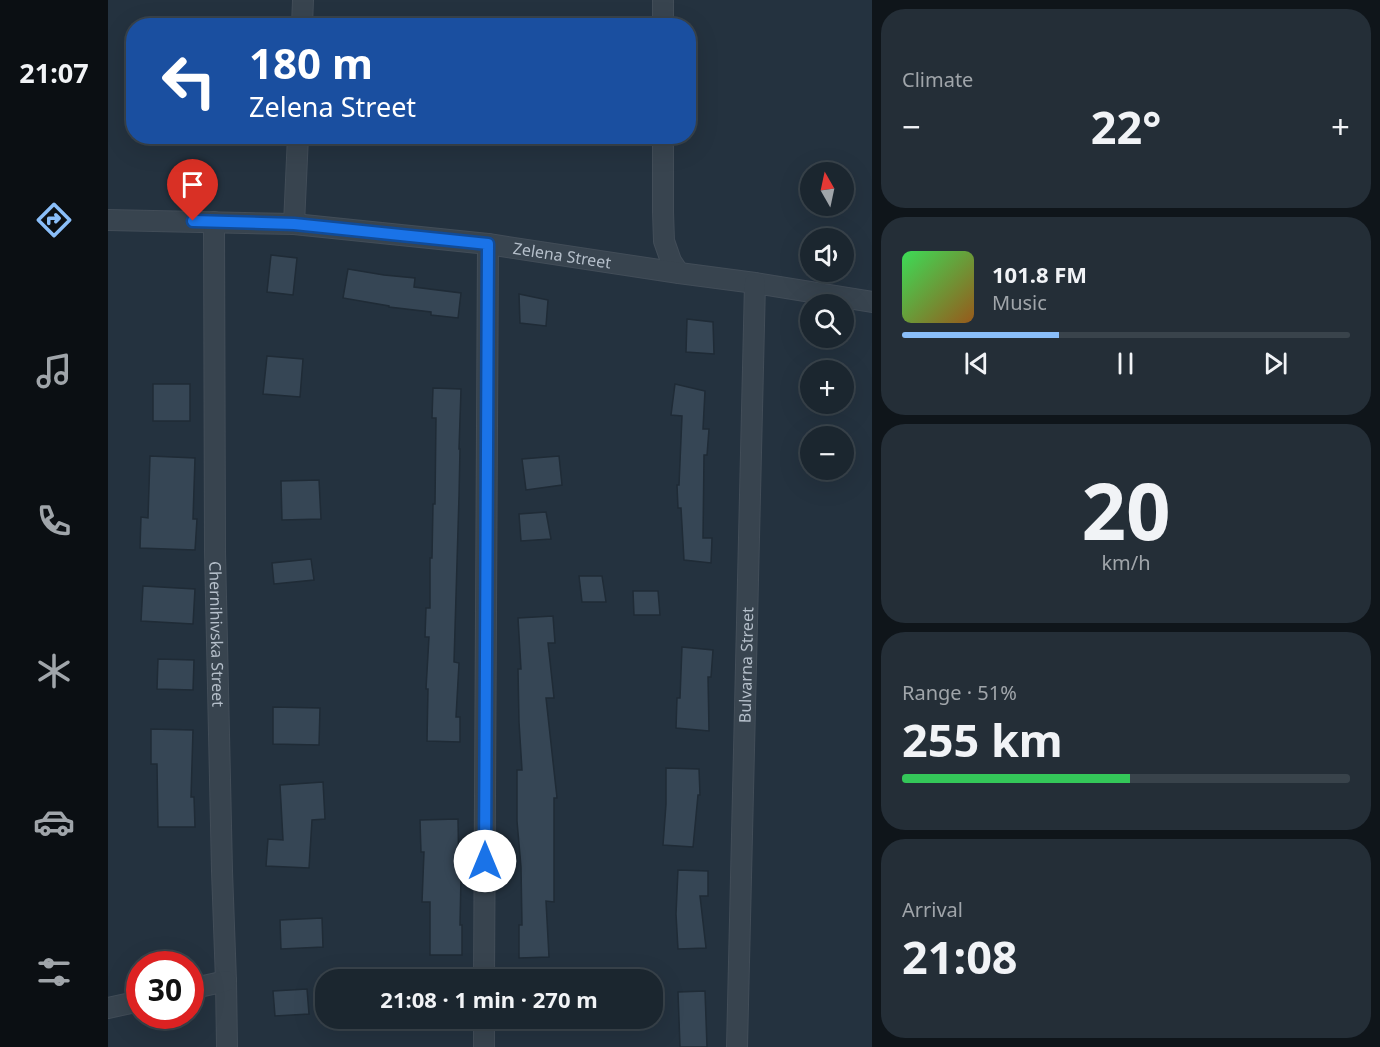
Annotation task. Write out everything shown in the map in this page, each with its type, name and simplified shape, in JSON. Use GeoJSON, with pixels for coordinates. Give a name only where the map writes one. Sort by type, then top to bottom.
{"type":"FeatureCollection","features":[{"type":"Feature","properties":{"kind":"street"},"geometry":{"type":"LineString","coordinates":[[302,18],[303,0]]}},
{"type":"Feature","properties":{"kind":"street"},"geometry":{"type":"LineString","coordinates":[[663,0],[663,18]]}},
{"type":"Feature","properties":{"kind":"street"},"geometry":{"type":"LineString","coordinates":[[294,224],[297,144]]}},
{"type":"Feature","properties":{"kind":"street"},"geometry":{"type":"LineString","coordinates":[[663,144],[664,242],[671,261],[679,273]]}},
{"type":"Feature","properties":{"kind":"street","name":"Zelena Street"},"geometry":{"type":"LineString","coordinates":[[108,220],[294,224],[488,244],[755,282],[872,302]]}},
{"type":"Feature","properties":{"kind":"street","name":"Chernihivska Street"},"geometry":{"type":"LineString","coordinates":[[214,222],[215,551],[227,1047]]}},
{"type":"Feature","properties":{"kind":"street"},"geometry":{"type":"LineString","coordinates":[[484,969],[488,244]]}},
{"type":"Feature","properties":{"kind":"street","name":"Bulvarna Street"},"geometry":{"type":"LineString","coordinates":[[737,1047],[755,282]]}},
{"type":"Feature","properties":{"kind":"street"},"geometry":{"type":"LineString","coordinates":[[204,986],[226,981]]}},
{"type":"Feature","properties":{"kind":"street"},"geometry":{"type":"LineString","coordinates":[[108,1008],[126,1004]]}},
{"type":"Feature","properties":{"kind":"street"},"geometry":{"type":"LineString","coordinates":[[484,1029],[484,1047]]}},
{"type":"Feature","properties":{"kind":"building"},"geometry":{"type":"Polygon","coordinates":[[[271,255],[297,258],[293,295],[267,292],[271,255]]]}},
{"type":"Feature","properties":{"kind":"building"},"geometry":{"type":"Polygon","coordinates":[[[348,269],[415,278],[414,287],[461,293],[458,318],[343,298],[348,269]]]}},
{"type":"Feature","properties":{"kind":"building"},"geometry":{"type":"Polygon","coordinates":[[[519,294],[548,300],[546,326],[520,323],[519,294]]]}},
{"type":"Feature","properties":{"kind":"building"},"geometry":{"type":"Polygon","coordinates":[[[687,319],[713,322],[714,354],[686,352],[687,319]]]}},
{"type":"Feature","properties":{"kind":"building"},"geometry":{"type":"Polygon","coordinates":[[[267,356],[303,359],[300,397],[263,394],[267,356]]]}},
{"type":"Feature","properties":{"kind":"building"},"geometry":{"type":"Polygon","coordinates":[[[153,384],[190,384],[190,421],[153,421],[153,384]]]}},
{"type":"Feature","properties":{"kind":"building"},"geometry":{"type":"Polygon","coordinates":[[[675,384],[705,391],[703,429],[709,429],[707,455],[704,455],[703,538],[712,538],[711,563],[684,560],[681,508],[678,508],[677,485],[679,485],[682,416],[671,415],[675,384]]]}},
{"type":"Feature","properties":{"kind":"building"},"geometry":{"type":"Polygon","coordinates":[[[433,388],[461,389],[454,662],[459,663],[456,717],[460,717],[460,742],[427,741],[428,689],[426,689],[429,637],[425,637],[426,608],[430,608],[430,558],[432,558],[433,504],[435,504],[436,418],[432,418],[433,388]]]}},
{"type":"Feature","properties":{"kind":"building"},"geometry":{"type":"Polygon","coordinates":[[[150,456],[195,458],[193,519],[197,519],[195,550],[140,548],[141,517],[148,518],[150,456]]]}},
{"type":"Feature","properties":{"kind":"building"},"geometry":{"type":"Polygon","coordinates":[[[559,456],[562,485],[526,490],[522,459],[559,456]]]}},
{"type":"Feature","properties":{"kind":"building"},"geometry":{"type":"Polygon","coordinates":[[[319,480],[321,519],[282,520],[281,481],[319,480]]]}},
{"type":"Feature","properties":{"kind":"building"},"geometry":{"type":"Polygon","coordinates":[[[546,512],[551,539],[521,541],[519,514],[546,512]]]}},
{"type":"Feature","properties":{"kind":"building"},"geometry":{"type":"Polygon","coordinates":[[[311,559],[314,580],[274,584],[272,563],[311,559]]]}},
{"type":"Feature","properties":{"kind":"building"},"geometry":{"type":"Polygon","coordinates":[[[579,576],[602,576],[606,602],[582,602],[579,576]]]}},
{"type":"Feature","properties":{"kind":"building"},"geometry":{"type":"Polygon","coordinates":[[[143,586],[195,589],[193,624],[141,621],[143,586]]]}},
{"type":"Feature","properties":{"kind":"building"},"geometry":{"type":"Polygon","coordinates":[[[633,591],[658,591],[660,615],[634,615],[633,591]]]}},
{"type":"Feature","properties":{"kind":"building"},"geometry":{"type":"Polygon","coordinates":[[[553,616],[555,643],[548,643],[554,698],[546,698],[557,798],[554,798],[554,902],[546,901],[549,957],[519,958],[519,925],[522,925],[517,770],[522,770],[518,618],[553,616]]]}},
{"type":"Feature","properties":{"kind":"building"},"geometry":{"type":"Polygon","coordinates":[[[682,647],[713,650],[711,677],[708,677],[709,731],[676,728],[682,647]]]}},
{"type":"Feature","properties":{"kind":"building"},"geometry":{"type":"Polygon","coordinates":[[[158,659],[194,660],[193,690],[157,689],[158,659]]]}},
{"type":"Feature","properties":{"kind":"building"},"geometry":{"type":"Polygon","coordinates":[[[273,707],[320,708],[319,745],[273,744],[273,707]]]}},
{"type":"Feature","properties":{"kind":"building"},"geometry":{"type":"Polygon","coordinates":[[[151,729],[193,730],[191,797],[194,797],[195,827],[158,827],[157,764],[151,764],[151,729]]]}},
{"type":"Feature","properties":{"kind":"building"},"geometry":{"type":"Polygon","coordinates":[[[666,768],[699,769],[700,795],[698,795],[693,847],[663,845],[666,768]]]}},
{"type":"Feature","properties":{"kind":"building"},"geometry":{"type":"Polygon","coordinates":[[[323,782],[325,819],[312,820],[309,868],[266,866],[268,839],[283,840],[280,785],[323,782]]]}},
{"type":"Feature","properties":{"kind":"building"},"geometry":{"type":"Polygon","coordinates":[[[458,819],[462,955],[430,955],[430,902],[422,902],[424,852],[421,852],[420,820],[458,819]]]}},
{"type":"Feature","properties":{"kind":"building"},"geometry":{"type":"Polygon","coordinates":[[[678,870],[708,871],[708,896],[700,896],[706,948],[678,949],[676,914],[678,870]]]}},
{"type":"Feature","properties":{"kind":"building"},"geometry":{"type":"Polygon","coordinates":[[[322,918],[323,947],[281,949],[280,920],[322,918]]]}},
{"type":"Feature","properties":{"kind":"building"},"geometry":{"type":"Polygon","coordinates":[[[307,989],[309,1014],[275,1016],[273,991],[307,989]]]}},
{"type":"Feature","properties":{"kind":"building"},"geometry":{"type":"Polygon","coordinates":[[[705,991],[707,1047],[680,1047],[678,992],[705,991]]]}},
{"type":"Feature","properties":{"kind":"route"},"geometry":{"type":"LineString","coordinates":[[193,221],[294,224],[488,244],[485,861]]}}]}
